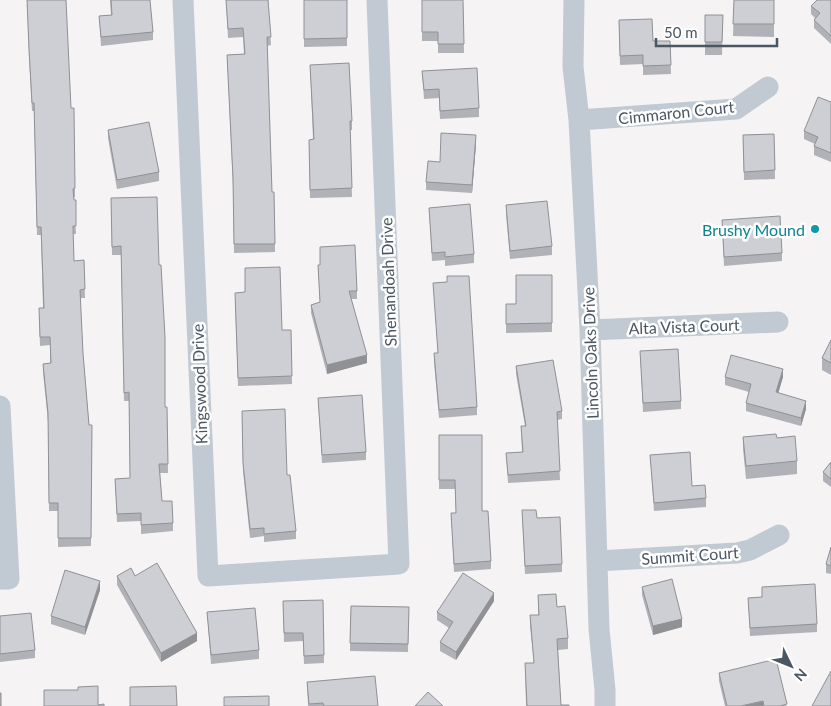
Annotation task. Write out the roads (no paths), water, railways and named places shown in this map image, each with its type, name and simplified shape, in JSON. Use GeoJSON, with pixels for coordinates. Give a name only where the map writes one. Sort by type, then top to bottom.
{"type":"FeatureCollection","features":[{"type":"Feature","properties":{"kind":"street","name":"Kingswood Drive"},"geometry":{"type":"LineString","coordinates":[[183,0],[208,576],[398,564]]}},
{"type":"Feature","properties":{"kind":"street","name":"Shenandoah Drive"},"geometry":{"type":"LineString","coordinates":[[377,0],[398,564]]}},
{"type":"Feature","properties":{"kind":"street","name":"Lincoln Oaks Drive"},"geometry":{"type":"LineString","coordinates":[[574,0],[573,67],[579,120],[590,330],[599,629],[605,706]]}},
{"type":"Feature","properties":{"kind":"street","name":"Cimmaron Court"},"geometry":{"type":"LineString","coordinates":[[579,120],[736,109],[768,87]]}},
{"type":"Feature","properties":{"kind":"street","name":"Alta Vista Court"},"geometry":{"type":"LineString","coordinates":[[590,330],[778,322]]}},
{"type":"Feature","properties":{"kind":"street"},"geometry":{"type":"LineString","coordinates":[[0,406],[4,579]]}},
{"type":"Feature","properties":{"kind":"street","name":"Summit Court"},"geometry":{"type":"LineString","coordinates":[[597,562],[737,553],[750,550],[779,535]]}},
{"type":"Feature","properties":{"kind":"place","name":"Brushy Mound"},"geometry":{"type":"Point","coordinates":[815,229]}}]}
